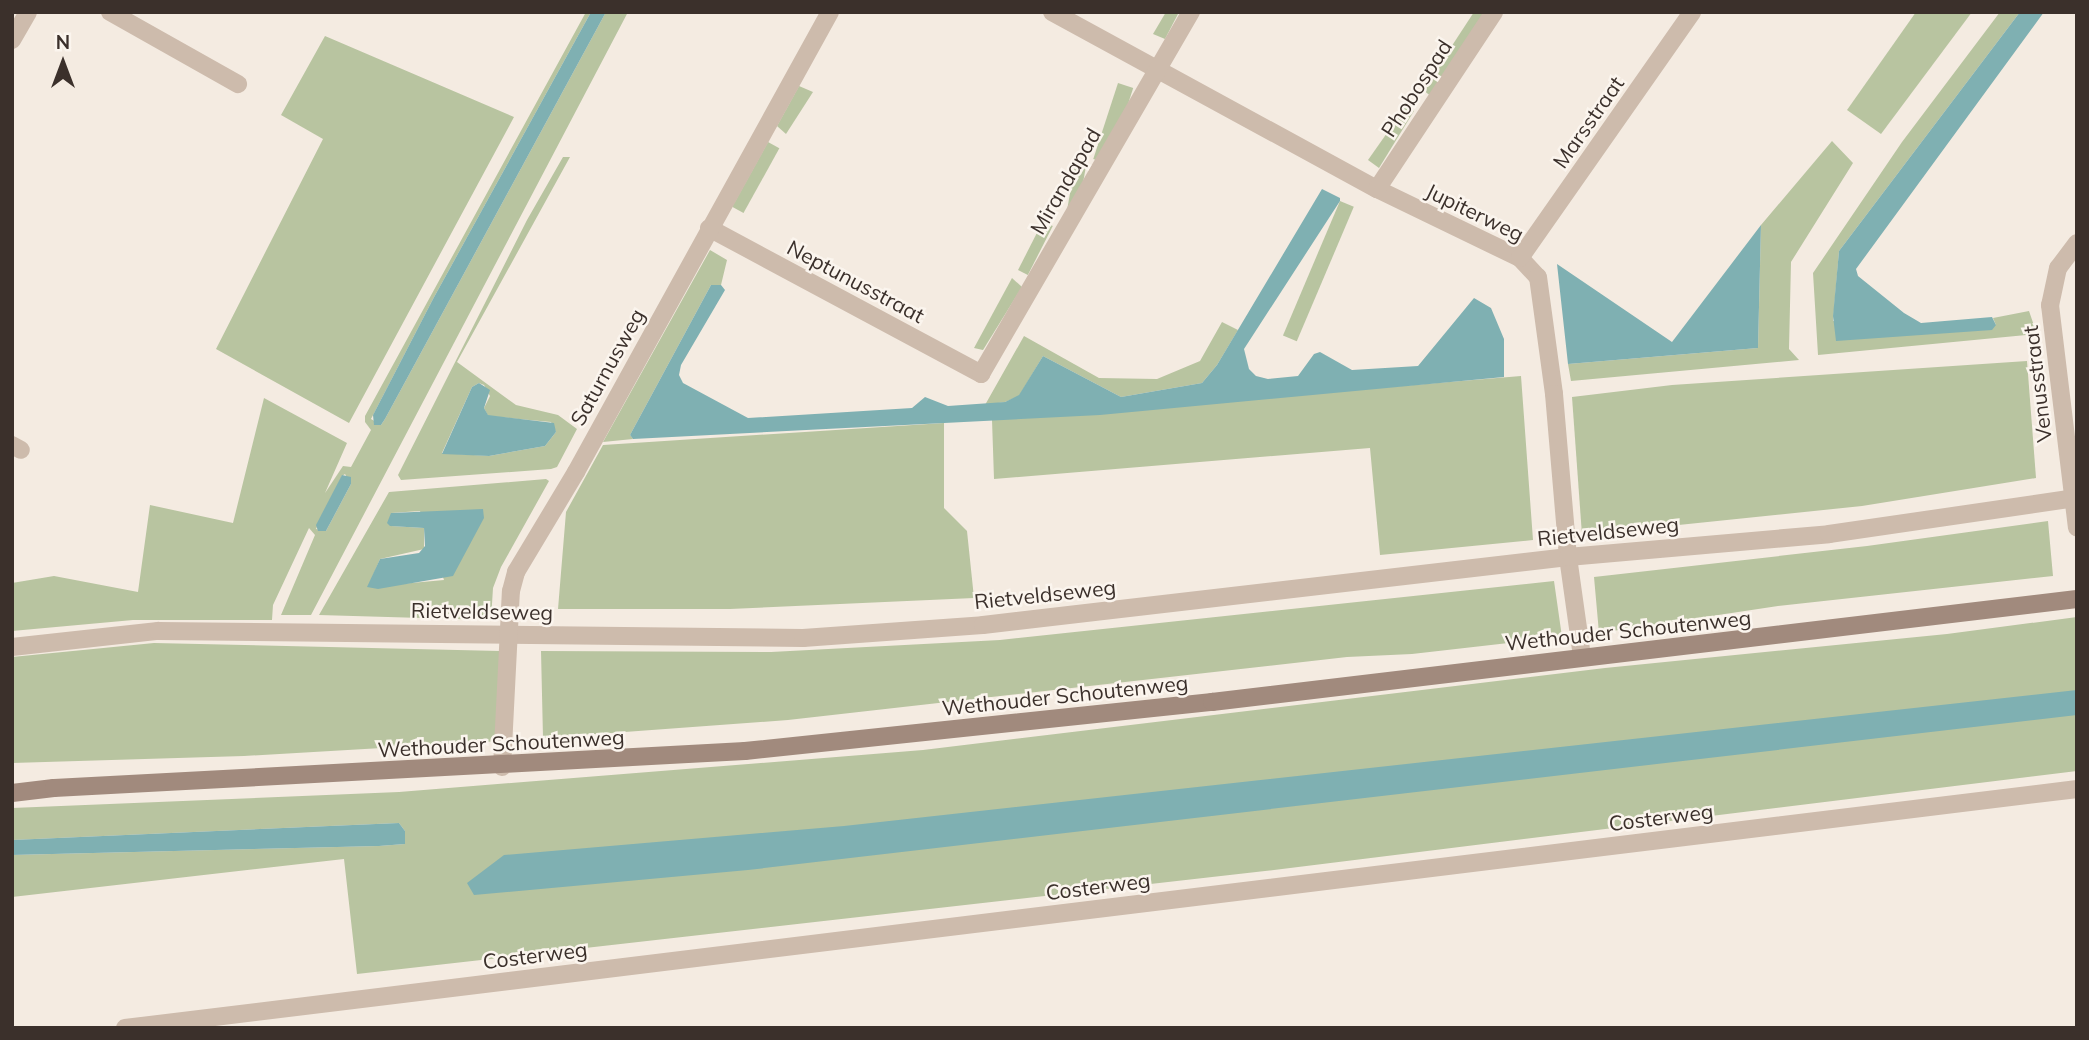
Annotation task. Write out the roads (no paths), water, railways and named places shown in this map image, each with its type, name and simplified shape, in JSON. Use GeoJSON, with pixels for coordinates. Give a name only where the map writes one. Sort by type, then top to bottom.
{"type":"FeatureCollection","features":[{"type":"Feature","properties":{"kind":"street"},"geometry":{"type":"LineString","coordinates":[[12,40],[28,12]]}},
{"type":"Feature","properties":{"kind":"street"},"geometry":{"type":"LineString","coordinates":[[110,12],[238,84]]}},
{"type":"Feature","properties":{"kind":"street","name":"Saturnusweg"},"geometry":{"type":"LineString","coordinates":[[502,766],[511,591],[516,572],[576,472],[830,12]]}},
{"type":"Feature","properties":{"kind":"street","name":"Jupiterweg"},"geometry":{"type":"LineString","coordinates":[[1052,12],[1377,189],[1520,258],[1538,277],[1554,394],[1568,556],[1582,656]]}},
{"type":"Feature","properties":{"kind":"street","name":"Mirandapad"},"geometry":{"type":"LineString","coordinates":[[981,374],[1191,12]]}},
{"type":"Feature","properties":{"kind":"street","name":"Phobospad"},"geometry":{"type":"LineString","coordinates":[[1377,189],[1494,12]]}},
{"type":"Feature","properties":{"kind":"street","name":"Marsstraat"},"geometry":{"type":"LineString","coordinates":[[1520,258],[1692,12]]}},
{"type":"Feature","properties":{"kind":"street","name":"Neptunusstraat"},"geometry":{"type":"LineString","coordinates":[[709,228],[981,374]]}},
{"type":"Feature","properties":{"kind":"street","name":"Venusstraat"},"geometry":{"type":"LineString","coordinates":[[2077,243],[2058,268],[2050,305],[2077,527]]}},
{"type":"Feature","properties":{"kind":"street","name":"Rietveldseweg"},"geometry":{"type":"LineString","coordinates":[[12,647],[158,631],[803,638],[983,625],[1568,556],[1829,534],[2075,498]]}},
{"type":"Feature","properties":{"kind":"street","name":"Wethouder Schoutenweg"},"geometry":{"type":"LineString","coordinates":[[12,793],[54,788],[502,766],[759,750],[1212,702],[1582,656],[1843,629],[2077,599]]}},
{"type":"Feature","properties":{"kind":"street","name":"Wethouder Schoutenweg"},"geometry":{"type":"LineString","coordinates":[[12,782],[54,788]]}},
{"type":"Feature","properties":{"kind":"street","name":"Costerweg"},"geometry":{"type":"LineString","coordinates":[[125,1028],[2077,789]]}},
{"type":"Feature","properties":{"kind":"water"},"geometry":{"type":"Polygon","coordinates":[[[591,12],[606,12],[385,419],[381,425],[374,425],[373,415],[433,299],[591,12]]]}},
{"type":"Feature","properties":{"kind":"water"},"geometry":{"type":"Polygon","coordinates":[[[2020,12],[2044,12],[1856,269],[1858,276],[1904,313],[1921,323],[1992,317],[1996,325],[1992,330],[1836,341],[1833,316],[1839,251],[2020,12]]]}},
{"type":"Feature","properties":{"kind":"water"},"geometry":{"type":"Polygon","coordinates":[[[1322,189],[1340,198],[1340,201],[1244,349],[1249,369],[1256,376],[1268,379],[1298,376],[1314,354],[1320,352],[1352,370],[1418,366],[1474,298],[1491,308],[1504,339],[1504,377],[1100,415],[633,439],[630,435],[711,285],[721,285],[725,290],[681,365],[679,375],[683,383],[748,418],[912,408],[925,397],[948,406],[1005,402],[1019,395],[1043,356],[1121,397],[1202,383],[1217,365],[1322,189]]]}},
{"type":"Feature","properties":{"kind":"water"},"geometry":{"type":"Polygon","coordinates":[[[1761,225],[1758,348],[1568,364],[1557,264],[1672,342],[1761,225]]]}},
{"type":"Feature","properties":{"kind":"water"},"geometry":{"type":"Polygon","coordinates":[[[479,383],[490,390],[484,408],[488,415],[554,423],[556,432],[545,446],[489,456],[442,454],[472,387],[479,383]]]}},
{"type":"Feature","properties":{"kind":"water"},"geometry":{"type":"Polygon","coordinates":[[[342,475],[351,477],[351,484],[326,531],[318,531],[316,525],[342,475]]]}},
{"type":"Feature","properties":{"kind":"water"},"geometry":{"type":"Polygon","coordinates":[[[483,509],[484,518],[453,576],[378,589],[367,587],[380,559],[419,553],[425,546],[424,528],[390,526],[387,523],[391,513],[483,509]]]}},
{"type":"Feature","properties":{"kind":"water"},"geometry":{"type":"Polygon","coordinates":[[[2077,690],[2077,715],[748,870],[474,895],[467,883],[504,855],[844,826],[2077,690]]]}},
{"type":"Feature","properties":{"kind":"water"},"geometry":{"type":"Polygon","coordinates":[[[399,823],[405,831],[405,844],[12,855],[12,840],[399,823]]]}}]}
